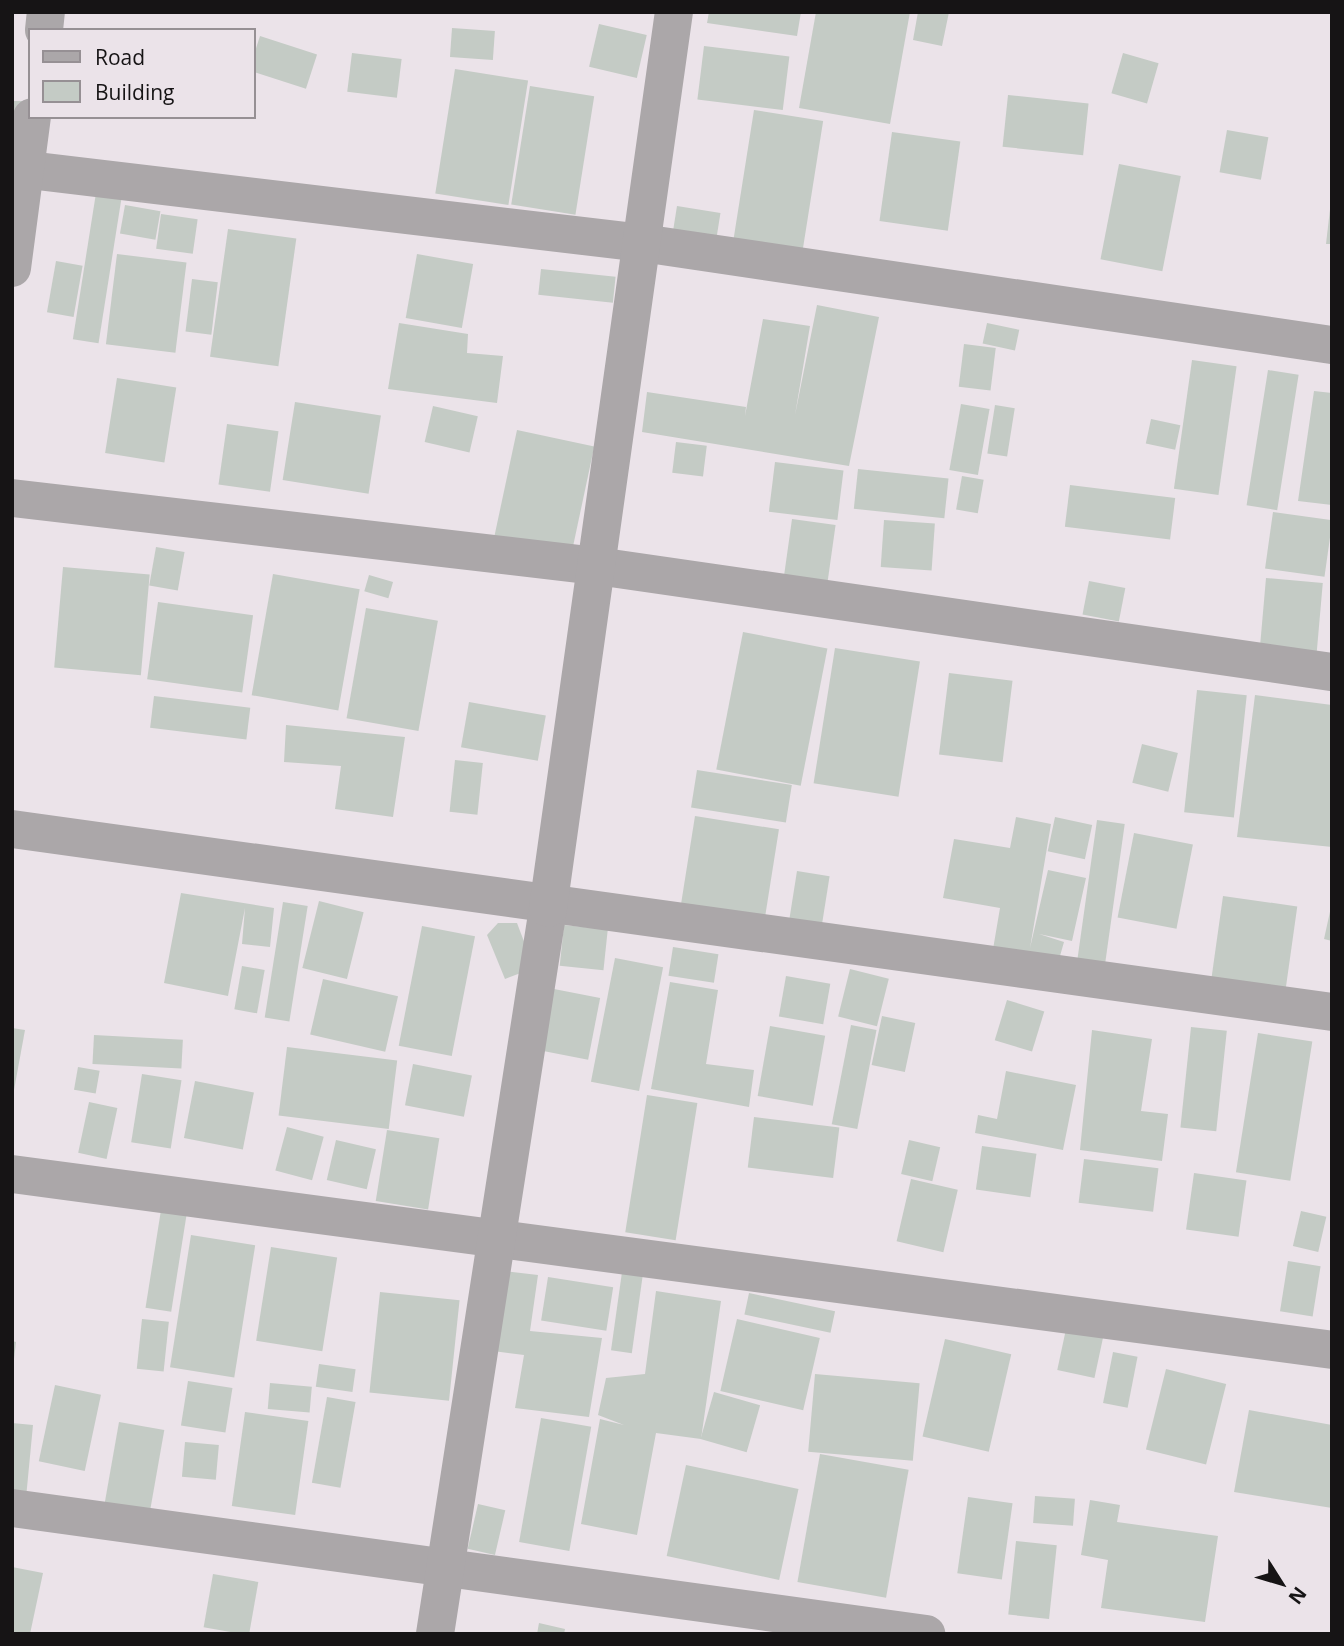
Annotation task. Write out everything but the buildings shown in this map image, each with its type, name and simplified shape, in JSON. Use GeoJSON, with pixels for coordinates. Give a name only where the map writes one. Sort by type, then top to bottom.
{"type":"FeatureCollection","features":[{"type":"Feature","properties":{"kind":"street"},"geometry":{"type":"LineString","coordinates":[[435,1634],[548,908],[674,12]]}},
{"type":"Feature","properties":{"kind":"street"},"geometry":{"type":"LineString","coordinates":[[12,268],[19,169],[32,119]]}},
{"type":"Feature","properties":{"kind":"street"},"geometry":{"type":"LineString","coordinates":[[19,169],[642,243],[1332,345]]}},
{"type":"Feature","properties":{"kind":"street"},"geometry":{"type":"LineString","coordinates":[[12,498],[597,566],[1332,672]]}},
{"type":"Feature","properties":{"kind":"street"},"geometry":{"type":"LineString","coordinates":[[12,829],[548,908],[1332,1012]]}},
{"type":"Feature","properties":{"kind":"street"},"geometry":{"type":"LineString","coordinates":[[12,1174],[1332,1350]]}},
{"type":"Feature","properties":{"kind":"street"},"geometry":{"type":"LineString","coordinates":[[12,1507],[444,1570],[926,1634]]}}]}
